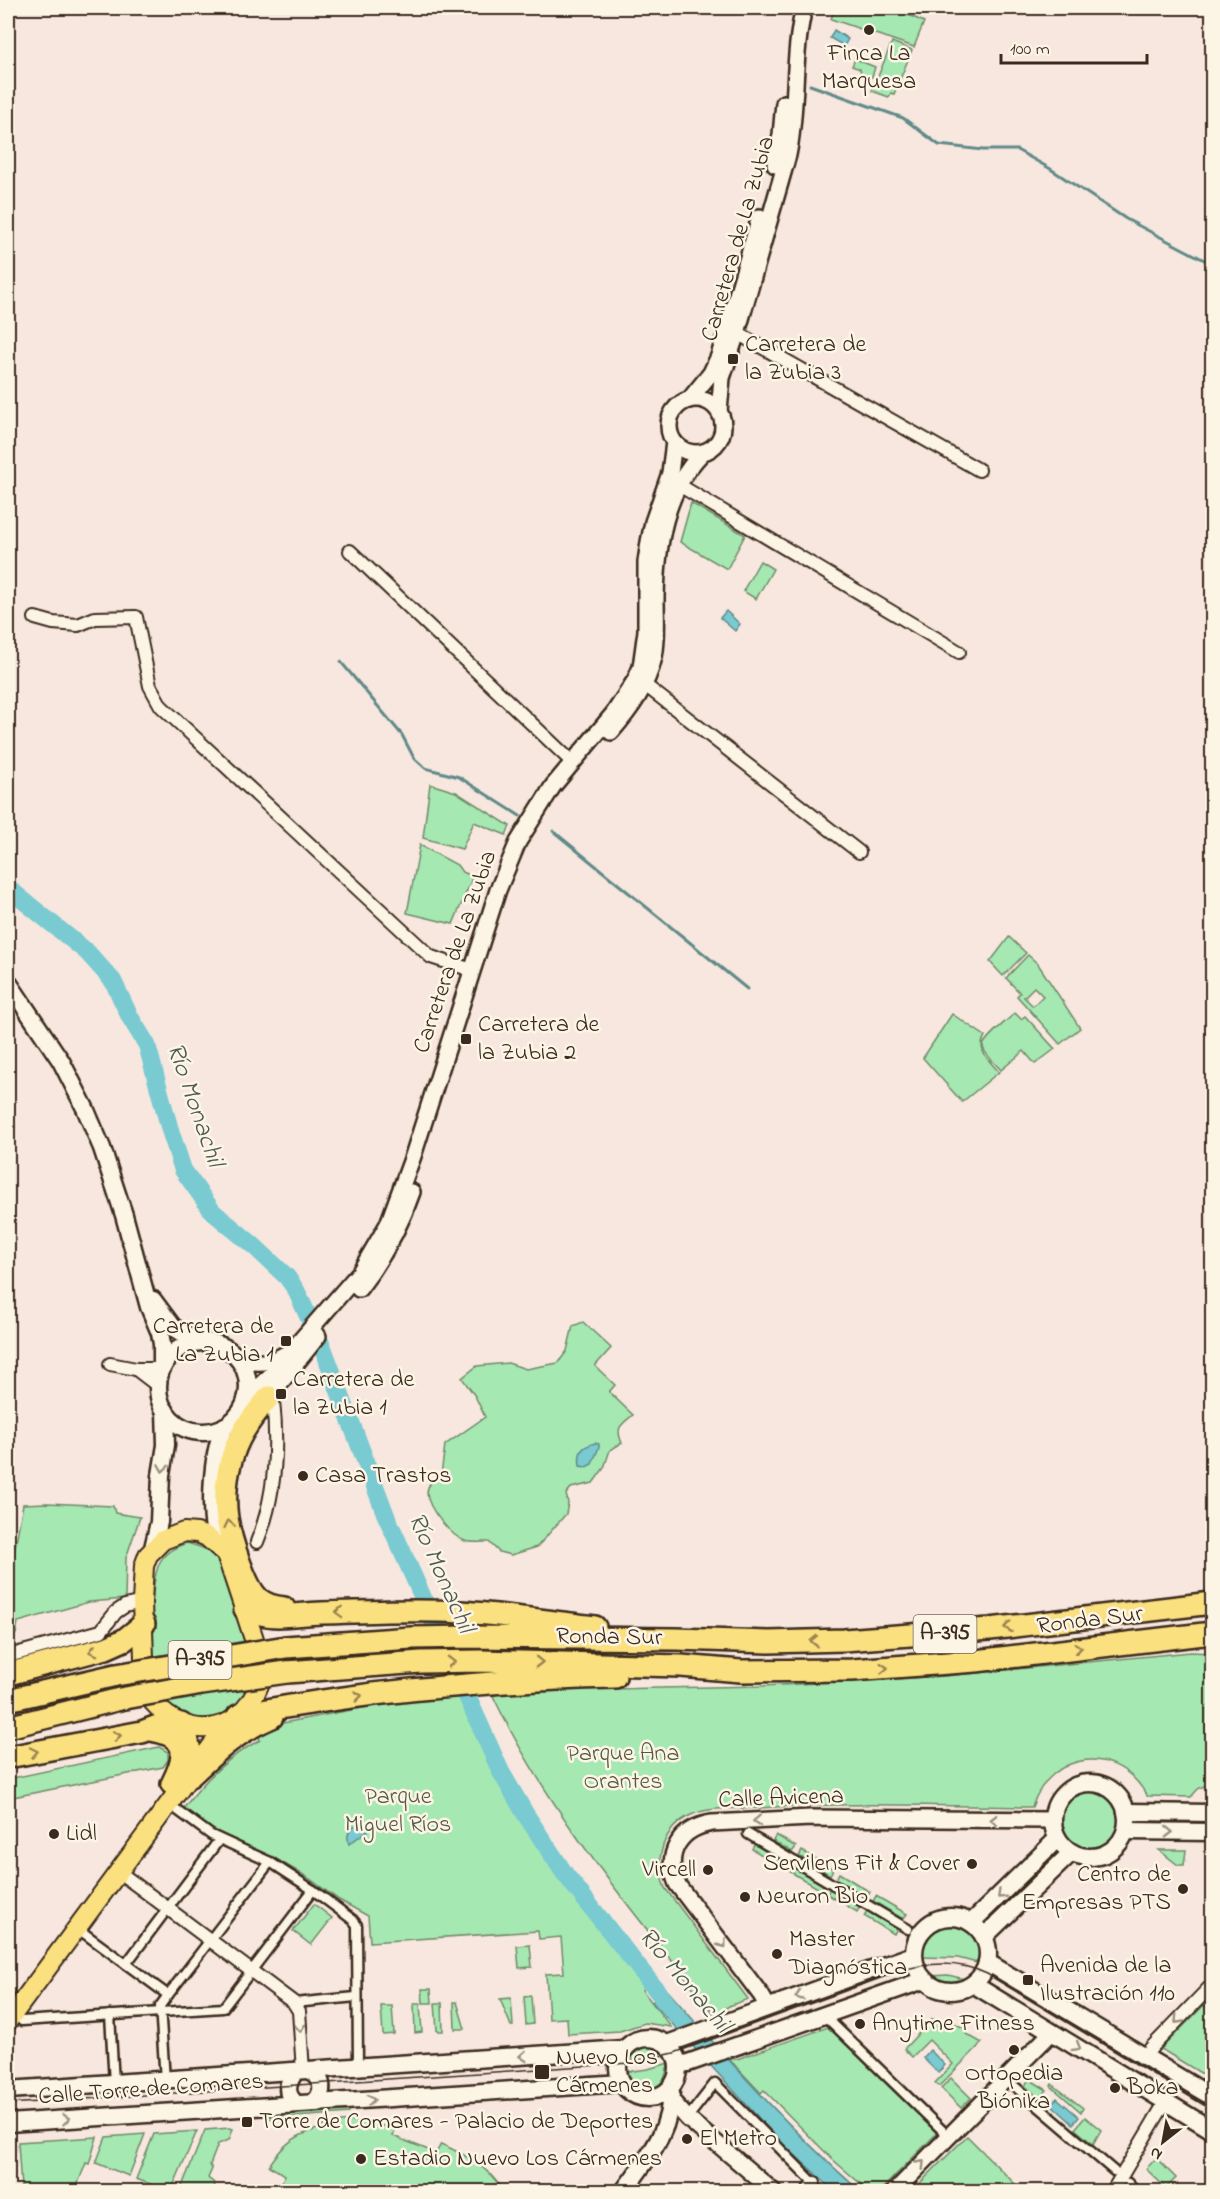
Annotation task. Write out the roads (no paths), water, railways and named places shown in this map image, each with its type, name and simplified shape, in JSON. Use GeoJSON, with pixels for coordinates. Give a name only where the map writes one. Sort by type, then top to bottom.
{"type":"FeatureCollection","features":[{"type":"Feature","properties":{"kind":"highway"},"geometry":{"type":"LineString","coordinates":[[269,1396],[250,1420],[232,1456],[228,1477],[227,1519],[252,1592],[266,1604],[308,1613]]}},
{"type":"Feature","properties":{"kind":"highway","name":"Ronda Sur"},"geometry":{"type":"LineString","coordinates":[[8,1700],[116,1674],[286,1647],[411,1638],[676,1639],[769,1642],[918,1636],[1212,1603]]}},
{"type":"Feature","properties":{"kind":"highway"},"geometry":{"type":"LineString","coordinates":[[245,1609],[262,1616],[400,1611],[459,1612],[641,1632],[676,1639]]}},
{"type":"Feature","properties":{"kind":"highway"},"geometry":{"type":"LineString","coordinates":[[8,1674],[106,1648],[124,1640],[144,1624]]}},
{"type":"Feature","properties":{"kind":"highway","name":"Ronda Sur"},"geometry":{"type":"LineString","coordinates":[[8,1726],[120,1699],[287,1672],[421,1662],[481,1661],[681,1666],[741,1671],[842,1670],[976,1661],[1212,1633]]}},
{"type":"Feature","properties":{"kind":"highway"},"geometry":{"type":"LineString","coordinates":[[233,1720],[276,1707],[434,1687],[580,1678],[724,1675],[741,1671]]}},
{"type":"Feature","properties":{"kind":"highway"},"geometry":{"type":"LineString","coordinates":[[177,1788],[229,1740],[255,1724],[317,1701]]}},
{"type":"Feature","properties":{"kind":"highway"},"geometry":{"type":"LineString","coordinates":[[8,1757],[184,1725]]}},
{"type":"Feature","properties":{"kind":"highway"},"geometry":{"type":"LineString","coordinates":[[147,1730],[171,1736],[181,1747],[182,1761],[177,1788]]}},
{"type":"Feature","properties":{"kind":"main road"},"geometry":{"type":"LineString","coordinates":[[8,982],[61,1061],[85,1108],[115,1185],[146,1289],[149,1307],[162,1344],[159,1398],[165,1410],[177,1423],[193,1430],[210,1431],[225,1426],[237,1415],[246,1398],[247,1378],[238,1359],[219,1345],[197,1342],[173,1327],[146,1289]]}},
{"type":"Feature","properties":{"kind":"main road"},"geometry":{"type":"LineString","coordinates":[[162,1368],[175,1352],[197,1342]]}},
{"type":"Feature","properties":{"kind":"main road"},"geometry":{"type":"LineString","coordinates":[[153,1548],[159,1522],[161,1475],[166,1445],[165,1410]]}},
{"type":"Feature","properties":{"kind":"main road"},"geometry":{"type":"LineString","coordinates":[[218,1545],[213,1530],[213,1498],[217,1448],[225,1426]]}},
{"type":"Feature","properties":{"kind":"main road"},"geometry":{"type":"LineString","coordinates":[[233,1720],[214,1728],[200,1729],[184,1725],[170,1718],[147,1680],[142,1602],[144,1566],[153,1548],[163,1540],[184,1532],[197,1533],[218,1545],[226,1554],[254,1639]]}},
{"type":"Feature","properties":{"kind":"main road"},"geometry":{"type":"LineString","coordinates":[[8,2004],[177,1788],[255,1694],[258,1685]]}},
{"type":"Feature","properties":{"kind":"main road"},"geometry":{"type":"LineString","coordinates":[[15,2021],[77,1928],[177,1788],[192,1753],[184,1725]]}},
{"type":"Feature","properties":{"kind":"main road"},"geometry":{"type":"LineString","coordinates":[[1086,1783],[1109,1788],[1125,1805],[1126,1812],[1124,1839],[1105,1854],[1088,1858],[1071,1853],[1057,1839],[1052,1820],[1054,1808],[1062,1795],[1074,1786],[1086,1783]]}},
{"type":"Feature","properties":{"kind":"main road"},"geometry":{"type":"LineString","coordinates":[[1126,1812],[1212,1813]]}},
{"type":"Feature","properties":{"kind":"main road"},"geometry":{"type":"LineString","coordinates":[[1126,1831],[1212,1832]]}},
{"type":"Feature","properties":{"kind":"main road"},"geometry":{"type":"LineString","coordinates":[[971,1923],[1057,1839]]}},
{"type":"Feature","properties":{"kind":"main road"},"geometry":{"type":"LineString","coordinates":[[984,1937],[1071,1853]]}},
{"type":"Feature","properties":{"kind":"main road"},"geometry":{"type":"LineString","coordinates":[[951,1917],[971,1923],[984,1937],[988,1949],[984,1972],[973,1984],[961,1990],[948,1992],[935,1988],[924,1980],[916,1969],[913,1955],[919,1935],[930,1923],[951,1917]]}},
{"type":"Feature","properties":{"kind":"main road"},"geometry":{"type":"LineString","coordinates":[[655,2146],[659,2121],[651,2106],[629,2092],[622,2083],[618,2065],[624,2049],[633,2042],[644,2038],[672,2042],[913,1955]]}},
{"type":"Feature","properties":{"kind":"main road"},"geometry":{"type":"LineString","coordinates":[[987,1962],[1212,2097]]}},
{"type":"Feature","properties":{"kind":"main road"},"geometry":{"type":"LineString","coordinates":[[623,2192],[665,2129],[671,2094],[683,2064],[924,1980]]}},
{"type":"Feature","properties":{"kind":"main road"},"geometry":{"type":"LineString","coordinates":[[973,1984],[1212,2130]]}},
{"type":"Feature","properties":{"kind":"main road"},"geometry":{"type":"LineString","coordinates":[[672,2042],[674,2053],[683,2064]]}},
{"type":"Feature","properties":{"kind":"main road","name":"Calle Torre de Comares"},"geometry":{"type":"LineString","coordinates":[[8,2090],[624,2049]]}},
{"type":"Feature","properties":{"kind":"main road"},"geometry":{"type":"LineString","coordinates":[[303,2071],[319,2078],[322,2090],[320,2096],[305,2104],[293,2101],[287,2085],[303,2071]]}},
{"type":"Feature","properties":{"kind":"main road","name":"Calle Torre de Comares"},"geometry":{"type":"LineString","coordinates":[[8,2123],[622,2083]]}},
{"type":"Feature","properties":{"kind":"main road"},"geometry":{"type":"LineString","coordinates":[[640,2097],[652,2098],[671,2094]]}},
{"type":"Feature","properties":{"kind":"street","name":"Carretera de La Zubia"},"geometry":{"type":"LineString","coordinates":[[689,400],[711,374],[719,356],[776,161],[781,135],[789,36],[794,8]]}},
{"type":"Feature","properties":{"kind":"street","name":"Carretera de La Zubia"},"geometry":{"type":"LineString","coordinates":[[719,411],[722,378],[790,146],[800,28],[804,8]]}},
{"type":"Feature","properties":{"kind":"street"},"geometry":{"type":"LineString","coordinates":[[737,333],[979,470]]}},
{"type":"Feature","properties":{"kind":"street"},"geometry":{"type":"LineString","coordinates":[[689,400],[706,401],[719,411],[723,419],[722,436],[711,450],[702,453],[686,452],[674,442],[669,425],[670,417],[675,409],[689,400]]}},
{"type":"Feature","properties":{"kind":"street","name":"Carretera de La Zubia"},"geometry":{"type":"LineString","coordinates":[[269,1396],[297,1364],[306,1345],[360,1272],[388,1224],[409,1167],[498,890],[518,842],[572,762],[621,704],[636,680],[641,667],[646,631],[649,542],[653,522],[670,473],[674,442]]}},
{"type":"Feature","properties":{"kind":"street","name":"Carretera de La Zubia"},"geometry":{"type":"LineString","coordinates":[[323,1322],[372,1272],[401,1223],[507,895],[526,850],[567,784],[625,716],[645,685],[654,656],[656,637],[657,564],[660,539],[666,516],[679,485],[702,453]]}},
{"type":"Feature","properties":{"kind":"street"},"geometry":{"type":"LineString","coordinates":[[679,485],[959,652]]}},
{"type":"Feature","properties":{"kind":"street"},"geometry":{"type":"LineString","coordinates":[[350,551],[572,762]]}},
{"type":"Feature","properties":{"kind":"street"},"geometry":{"type":"LineString","coordinates":[[35,618],[53,623],[78,625],[95,618],[136,617],[150,686],[161,706],[417,946],[431,957],[472,970]]}},
{"type":"Feature","properties":{"kind":"street"},"geometry":{"type":"LineString","coordinates":[[645,685],[859,852]]}},
{"type":"Feature","properties":{"kind":"street","name":"Carretera de La Zubia"},"geometry":{"type":"LineString","coordinates":[[238,1359],[260,1364],[269,1363],[306,1345]]}},
{"type":"Feature","properties":{"kind":"street","name":"Carretera de La Zubia"},"geometry":{"type":"LineString","coordinates":[[246,1398],[306,1345]]}},
{"type":"Feature","properties":{"kind":"street"},"geometry":{"type":"LineString","coordinates":[[110,1364],[136,1369],[162,1368]]}},
{"type":"Feature","properties":{"kind":"street"},"geometry":{"type":"LineString","coordinates":[[136,1369],[158,1386]]}},
{"type":"Feature","properties":{"kind":"street"},"geometry":{"type":"LineString","coordinates":[[257,1542],[269,1505],[273,1473],[274,1414],[273,1400],[269,1396]]}},
{"type":"Feature","properties":{"kind":"street"},"geometry":{"type":"LineString","coordinates":[[8,1656],[101,1631],[116,1612],[125,1606],[142,1602]]}},
{"type":"Feature","properties":{"kind":"street"},"geometry":{"type":"LineString","coordinates":[[177,1788],[200,1828],[219,1840],[270,1862],[314,1890],[357,1925],[357,2067]]}},
{"type":"Feature","properties":{"kind":"street","name":"Calle Avicena"},"geometry":{"type":"LineString","coordinates":[[768,2007],[677,1884],[672,1869],[672,1859],[678,1844],[687,1832],[712,1823],[811,1818],[1052,1820]]}},
{"type":"Feature","properties":{"kind":"street"},"geometry":{"type":"LineString","coordinates":[[748,1834],[908,1929]]}},
{"type":"Feature","properties":{"kind":"street"},"geometry":{"type":"LineString","coordinates":[[126,1964],[219,1840]]}},
{"type":"Feature","properties":{"kind":"street"},"geometry":{"type":"LineString","coordinates":[[165,2080],[160,2006],[270,1862]]}},
{"type":"Feature","properties":{"kind":"street"},"geometry":{"type":"LineString","coordinates":[[119,1872],[294,2003],[299,2011],[303,2071]]}},
{"type":"Feature","properties":{"kind":"street"},"geometry":{"type":"LineString","coordinates":[[15,2021],[223,2008],[314,1890]]}},
{"type":"Feature","properties":{"kind":"street"},"geometry":{"type":"LineString","coordinates":[[77,1928],[168,1995]]}},
{"type":"Feature","properties":{"kind":"street"},"geometry":{"type":"LineString","coordinates":[[1145,2056],[1212,1985]]}},
{"type":"Feature","properties":{"kind":"street"},"geometry":{"type":"LineString","coordinates":[[294,2003],[356,1997]]}},
{"type":"Feature","properties":{"kind":"street"},"geometry":{"type":"LineString","coordinates":[[110,2015],[114,2083]]}},
{"type":"Feature","properties":{"kind":"street"},"geometry":{"type":"LineString","coordinates":[[830,2021],[946,2133]]}},
{"type":"Feature","properties":{"kind":"street"},"geometry":{"type":"LineString","coordinates":[[894,2192],[946,2133],[1052,2032]]}},
{"type":"Feature","properties":{"kind":"street"},"geometry":{"type":"LineString","coordinates":[[689,2116],[715,2084],[811,2187]]}},
{"type":"Feature","properties":{"kind":"street"},"geometry":{"type":"LineString","coordinates":[[1012,2084],[1114,2171]]}},
{"type":"Feature","properties":{"kind":"street"},"geometry":{"type":"LineString","coordinates":[[671,2094],[688,2120],[774,2192]]}},
{"type":"Feature","properties":{"kind":"street"},"geometry":{"type":"LineString","coordinates":[[1112,2192],[1166,2101]]}},
{"type":"Feature","properties":{"kind":"street"},"geometry":{"type":"LineString","coordinates":[[1128,2183],[1136,2192]]}},
{"type":"Feature","properties":{"kind":"water"},"geometry":{"type":"Polygon","coordinates":[[[834,30],[848,39],[844,46],[830,38],[834,30]]]}},
{"type":"Feature","properties":{"kind":"water"},"geometry":{"type":"Polygon","coordinates":[[[726,611],[740,624],[735,631],[720,618],[726,611]]]}},
{"type":"Feature","properties":{"kind":"water"},"geometry":{"type":"Polygon","coordinates":[[[599,1444],[599,1447],[592,1464],[586,1467],[580,1466],[582,1451],[586,1446],[599,1444]]]}},
{"type":"Feature","properties":{"kind":"water"},"geometry":{"type":"Polygon","coordinates":[[[365,1824],[371,1828],[349,1844],[348,1836],[351,1829],[356,1825],[365,1824]]]}},
{"type":"Feature","properties":{"kind":"water"},"geometry":{"type":"Polygon","coordinates":[[[668,1991],[785,2119],[860,2191],[834,2191],[781,2142],[652,2002],[668,1991]]]}},
{"type":"Feature","properties":{"kind":"water"},"geometry":{"type":"Polygon","coordinates":[[[930,2050],[945,2065],[938,2073],[923,2058],[930,2050]]]}},
{"type":"Feature","properties":{"kind":"water"},"geometry":{"type":"Polygon","coordinates":[[[1057,2098],[1079,2117],[1073,2124],[1051,2104],[1057,2098]]]}},
{"type":"Feature","properties":{"kind":"waterway"},"geometry":{"type":"LineString","coordinates":[[810,85],[903,118],[939,145],[983,150],[1017,150],[1049,168],[1126,219],[1212,264]]}},
{"type":"Feature","properties":{"kind":"waterway"},"geometry":{"type":"LineString","coordinates":[[341,662],[402,735],[414,758],[425,768],[459,777],[520,816]]}},
{"type":"Feature","properties":{"kind":"waterway"},"geometry":{"type":"LineString","coordinates":[[553,831],[747,989]]}},
{"type":"Feature","properties":{"kind":"waterway","name":"Río Monachil"},"geometry":{"type":"LineString","coordinates":[[8,888],[87,952],[113,981],[130,1017],[147,1045],[183,1170],[213,1212],[287,1277],[296,1290],[323,1348],[385,1513],[501,1772],[565,1874],[676,2015]]}},
{"type":"Feature","properties":{"kind":"tram line"},"geometry":{"type":"LineString","coordinates":[[8,2104],[630,2063],[674,2053],[900,1971],[944,1964],[965,1966],[987,1974],[1212,2110]]}},
{"type":"Feature","properties":{"kind":"place","name":"Finca La Marquesa"},"geometry":{"type":"Point","coordinates":[869,30]}},
{"type":"Feature","properties":{"kind":"place","name":"Carretera de la Zubia 3"},"geometry":{"type":"Point","coordinates":[733,359]}},
{"type":"Feature","properties":{"kind":"place","name":"Carretera de la Zubia 2"},"geometry":{"type":"Point","coordinates":[466,1039]}},
{"type":"Feature","properties":{"kind":"place","name":"Carretera de La Zubia 1"},"geometry":{"type":"Point","coordinates":[286,1341]}},
{"type":"Feature","properties":{"kind":"place","name":"Carretera de la Zubia 1"},"geometry":{"type":"Point","coordinates":[281,1394]}},
{"type":"Feature","properties":{"kind":"place","name":"Casa Trastos"},"geometry":{"type":"Point","coordinates":[303,1476]}},
{"type":"Feature","properties":{"kind":"place","name":"Lidl"},"geometry":{"type":"Point","coordinates":[54,1834]}},
{"type":"Feature","properties":{"kind":"place","name":"Servilens Fit & Cover"},"geometry":{"type":"Point","coordinates":[972,1864]}},
{"type":"Feature","properties":{"kind":"place","name":"Vircell"},"geometry":{"type":"Point","coordinates":[708,1870]}},
{"type":"Feature","properties":{"kind":"place","name":"Centro de Empresas PTS"},"geometry":{"type":"Point","coordinates":[1183,1889]}},
{"type":"Feature","properties":{"kind":"place","name":"Neuron Bio"},"geometry":{"type":"Point","coordinates":[745,1897]}},
{"type":"Feature","properties":{"kind":"place","name":"Master Diagnóstica"},"geometry":{"type":"Point","coordinates":[777,1954]}},
{"type":"Feature","properties":{"kind":"place","name":"Avenida de la Ilustración 110"},"geometry":{"type":"Point","coordinates":[1028,1980]}},
{"type":"Feature","properties":{"kind":"place","name":"Anytime Fitness"},"geometry":{"type":"Point","coordinates":[860,2024]}},
{"type":"Feature","properties":{"kind":"place","name":"Ortopedia Biónika"},"geometry":{"type":"Point","coordinates":[1014,2050]}},
{"type":"Feature","properties":{"kind":"place","name":"Nuevo Los Cármenes"},"geometry":{"type":"Point","coordinates":[542,2072]}},
{"type":"Feature","properties":{"kind":"place","name":"Boka"},"geometry":{"type":"Point","coordinates":[1115,2088]}},
{"type":"Feature","properties":{"kind":"place","name":"Torre de Comares - Palacio de Deportes"},"geometry":{"type":"Point","coordinates":[247,2122]}},
{"type":"Feature","properties":{"kind":"place","name":"El Metro"},"geometry":{"type":"Point","coordinates":[687,2139]}},
{"type":"Feature","properties":{"kind":"place","name":"Estadio Nuevo Los Cármenes"},"geometry":{"type":"Point","coordinates":[361,2159]}},
{"type":"Feature","properties":{"kind":"park label","name":"Parque Ana Orantes"},"geometry":{"type":"Point","coordinates":[623,1768]}},
{"type":"Feature","properties":{"kind":"park label","name":"Parque Miguel Ríos"},"geometry":{"type":"Point","coordinates":[398,1811]}}]}
